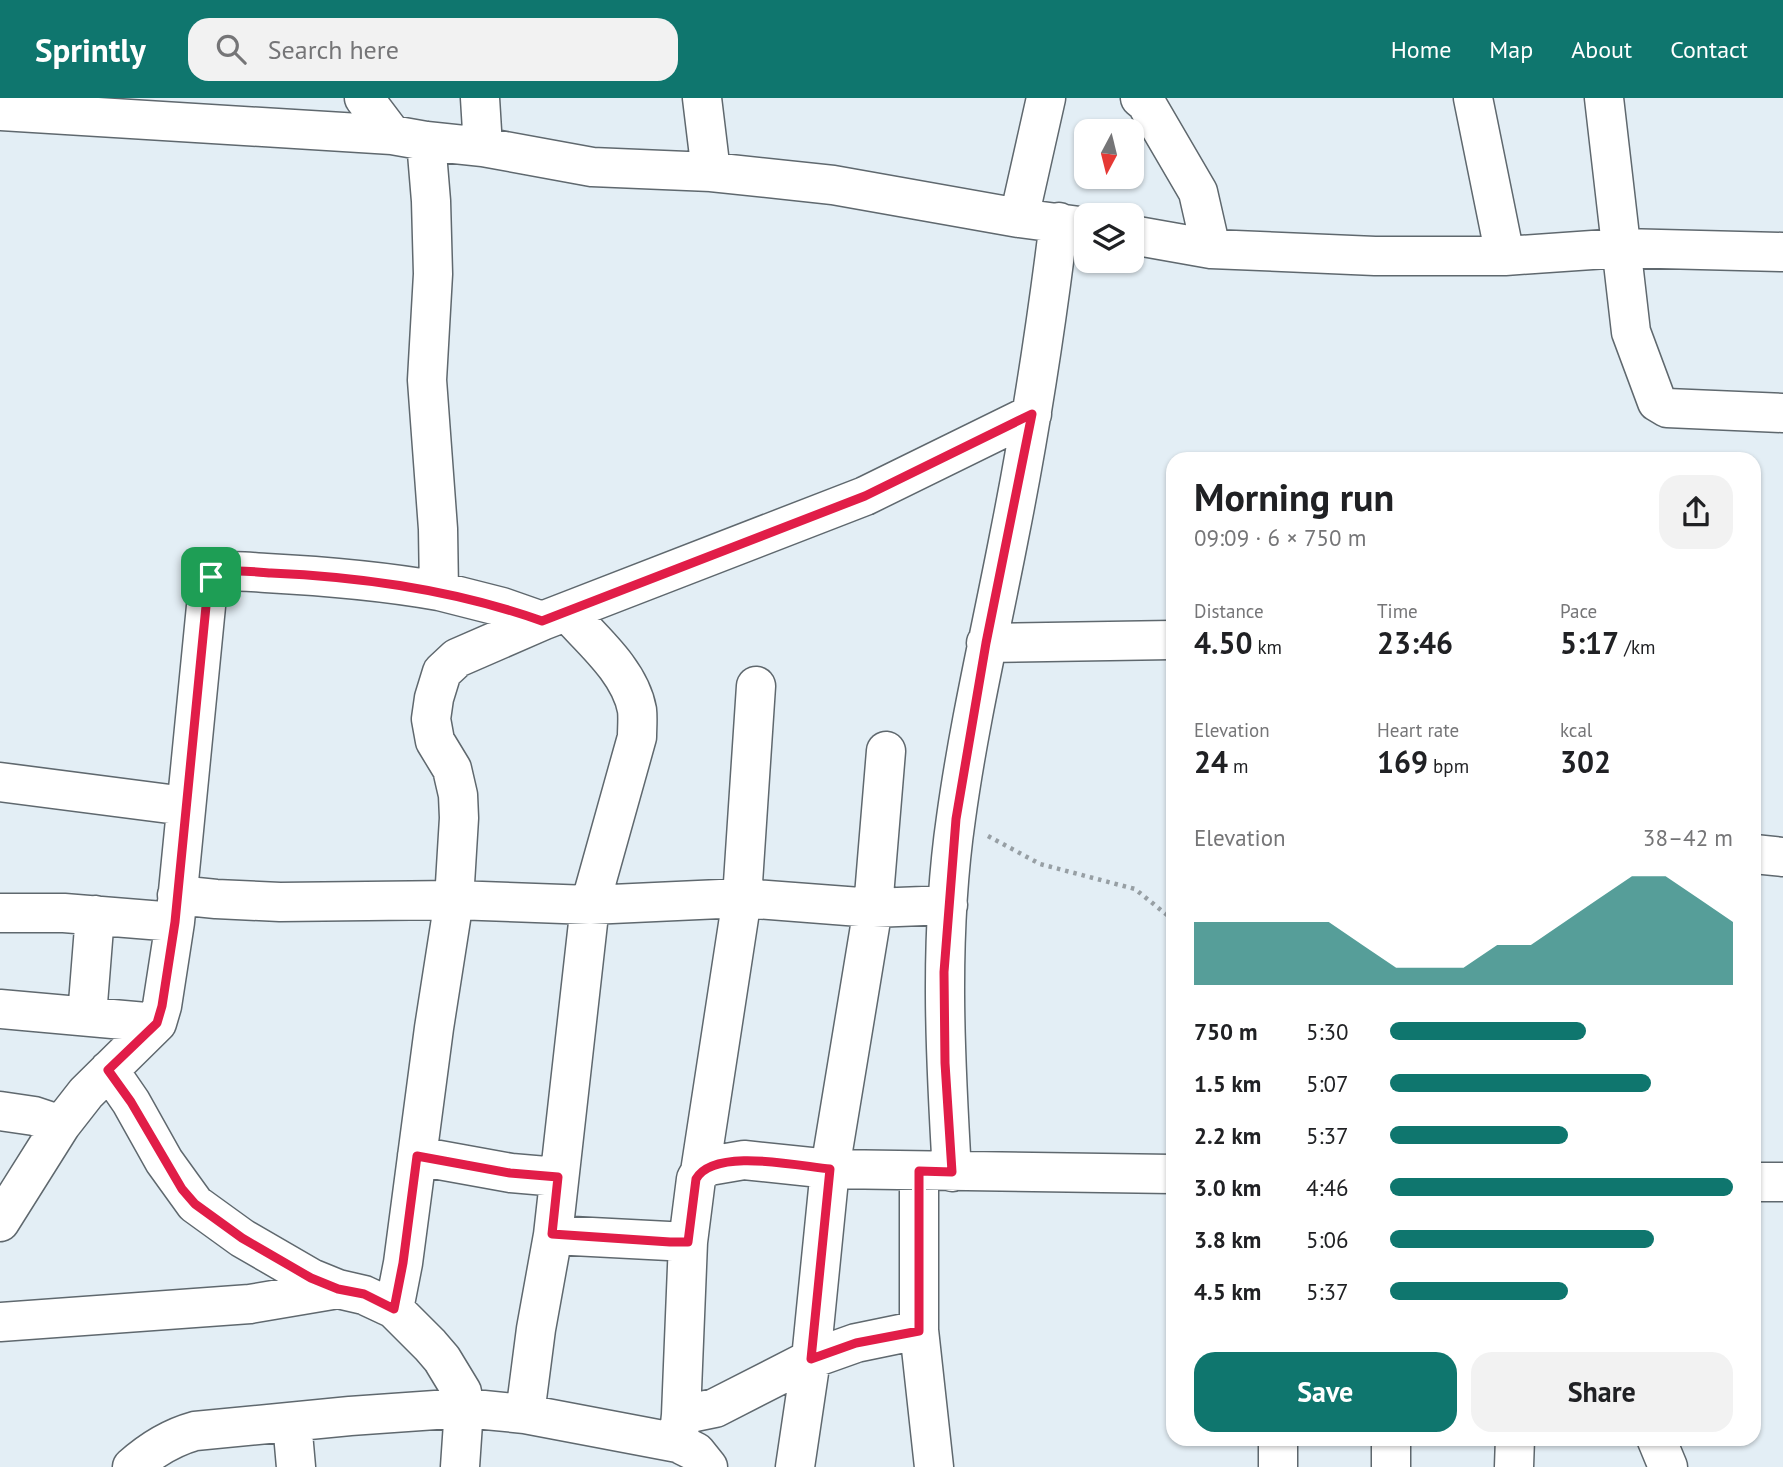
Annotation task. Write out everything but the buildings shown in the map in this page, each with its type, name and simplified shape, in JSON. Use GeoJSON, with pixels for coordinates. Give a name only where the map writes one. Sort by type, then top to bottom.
{"type":"FeatureCollection","features":[{"type":"Feature","properties":{"kind":"street"},"geometry":{"type":"LineString","coordinates":[[364,98],[409,138],[432,201],[433,274],[427,380],[439,591]]}},
{"type":"Feature","properties":{"kind":"street"},"geometry":{"type":"LineString","coordinates":[[480,98],[483,147]]}},
{"type":"Feature","properties":{"kind":"street"},"geometry":{"type":"LineString","coordinates":[[702,98],[711,172]]}},
{"type":"Feature","properties":{"kind":"street"},"geometry":{"type":"LineString","coordinates":[[1019,218],[1046,98]]}},
{"type":"Feature","properties":{"kind":"street"},"geometry":{"type":"LineString","coordinates":[[1140,98],[1146,103],[1198,192],[1211,249]]}},
{"type":"Feature","properties":{"kind":"street"},"geometry":{"type":"LineString","coordinates":[[1474,98],[1505,256]]}},
{"type":"Feature","properties":{"kind":"street"},"geometry":{"type":"LineString","coordinates":[[1604,98],[1631,332],[1657,402],[1667,408],[1783,414]]}},
{"type":"Feature","properties":{"kind":"street"},"geometry":{"type":"LineString","coordinates":[[0,111],[409,138],[483,147],[592,167],[711,172],[833,185],[1073,225],[986,643],[956,819],[944,972],[945,1063],[919,1331],[934,1467]]}},
{"type":"Feature","properties":{"kind":"street"},"geometry":{"type":"LineString","coordinates":[[1144,237],[1211,249],[1375,256],[1505,256],[1620,248],[1783,252]]}},
{"type":"Feature","properties":{"kind":"street"},"geometry":{"type":"LineString","coordinates":[[394,1309],[403,1263],[454,900],[458,796],[451,765],[436,741],[432,727],[432,710],[442,672],[457,659],[554,616],[865,496],[1032,414]]}},
{"type":"Feature","properties":{"kind":"street"},"geometry":{"type":"LineString","coordinates":[[0,1222],[15,1173],[61,1125],[86,1093],[157,1023],[162,1006],[176,908],[207,596],[212,575],[226,572],[287,574],[397,585],[439,591],[502,607],[554,616],[615,666],[627,684],[637,710],[636,748],[590,905],[552,1234],[525,1414]]}},
{"type":"Feature","properties":{"kind":"street"},"geometry":{"type":"LineString","coordinates":[[986,643],[1166,640]]}},
{"type":"Feature","properties":{"kind":"street"},"geometry":{"type":"LineString","coordinates":[[708,1467],[680,1429],[688,1242],[742,898],[756,686]]}},
{"type":"Feature","properties":{"kind":"street"},"geometry":{"type":"LineString","coordinates":[[795,1467],[811,1359],[830,1169],[873,908],[886,751]]}},
{"type":"Feature","properties":{"kind":"street"},"geometry":{"type":"LineString","coordinates":[[0,782],[185,806]]}},
{"type":"Feature","properties":{"kind":"street"},"geometry":{"type":"LineString","coordinates":[[1761,855],[1783,857]]}},
{"type":"Feature","properties":{"kind":"street"},"geometry":{"type":"LineString","coordinates":[[0,913],[95,915],[176,908],[216,899],[280,902],[454,900],[590,905],[742,898],[873,908],[948,905]]}},
{"type":"Feature","properties":{"kind":"street"},"geometry":{"type":"LineString","coordinates":[[87,1016],[95,915]]}},
{"type":"Feature","properties":{"kind":"street"},"geometry":{"type":"LineString","coordinates":[[0,1009],[157,1023]]}},
{"type":"Feature","properties":{"kind":"street"},"geometry":{"type":"LineString","coordinates":[[108,1070],[131,1102],[182,1189],[195,1204],[242,1238],[311,1278],[338,1289],[364,1294],[394,1309],[442,1359],[462,1392],[464,1408],[460,1467]]}},
{"type":"Feature","properties":{"kind":"street"},"geometry":{"type":"LineString","coordinates":[[0,1111],[34,1116],[61,1125]]}},
{"type":"Feature","properties":{"kind":"street"},"geometry":{"type":"LineString","coordinates":[[417,1156],[510,1173],[558,1177]]}},
{"type":"Feature","properties":{"kind":"street"},"geometry":{"type":"LineString","coordinates":[[700,1172],[709,1166],[744,1160],[830,1169],[1166,1174]]}},
{"type":"Feature","properties":{"kind":"street"},"geometry":{"type":"LineString","coordinates":[[1761,1182],[1783,1182]]}},
{"type":"Feature","properties":{"kind":"street"},"geometry":{"type":"LineString","coordinates":[[552,1234],[688,1242]]}},
{"type":"Feature","properties":{"kind":"street"},"geometry":{"type":"LineString","coordinates":[[0,1322],[226,1307],[338,1289]]}},
{"type":"Feature","properties":{"kind":"street"},"geometry":{"type":"LineString","coordinates":[[132,1467],[174,1437],[215,1428],[464,1408],[680,1429],[811,1359],[856,1343],[919,1331]]}},
{"type":"Feature","properties":{"kind":"street"},"geometry":{"type":"LineString","coordinates":[[292,1422],[296,1467]]}},
{"type":"Feature","properties":{"kind":"street"},"geometry":{"type":"LineString","coordinates":[[1278,1446],[1278,1467]]}},
{"type":"Feature","properties":{"kind":"street"},"geometry":{"type":"LineString","coordinates":[[1391,1446],[1391,1467]]}},
{"type":"Feature","properties":{"kind":"street"},"geometry":{"type":"LineString","coordinates":[[1514,1467],[1515,1446]]}},
{"type":"Feature","properties":{"kind":"street"},"geometry":{"type":"LineString","coordinates":[[1659,1446],[1668,1467]]}},
{"type":"Feature","properties":{"kind":"path"},"geometry":{"type":"LineString","coordinates":[[956,819],[1040,864],[1135,889],[1166,914]]}},
{"type":"Feature","properties":{"kind":"route"},"geometry":{"type":"LineString","coordinates":[[1032,414],[986,643],[956,819],[944,972],[945,1063],[952,1172],[919,1171],[919,1331],[856,1343],[811,1359],[830,1169],[744,1160],[709,1166],[700,1172],[696,1179],[688,1242],[670,1242],[552,1234],[558,1177],[510,1173],[417,1156],[394,1309],[364,1294],[338,1289],[311,1278],[242,1238],[195,1204],[182,1189],[131,1102],[108,1070],[157,1023],[162,1006],[175,922],[211,577],[226,572],[287,574],[409,586],[477,600],[542,621],[635,586],[704,556],[865,496],[1032,414]]}}]}
